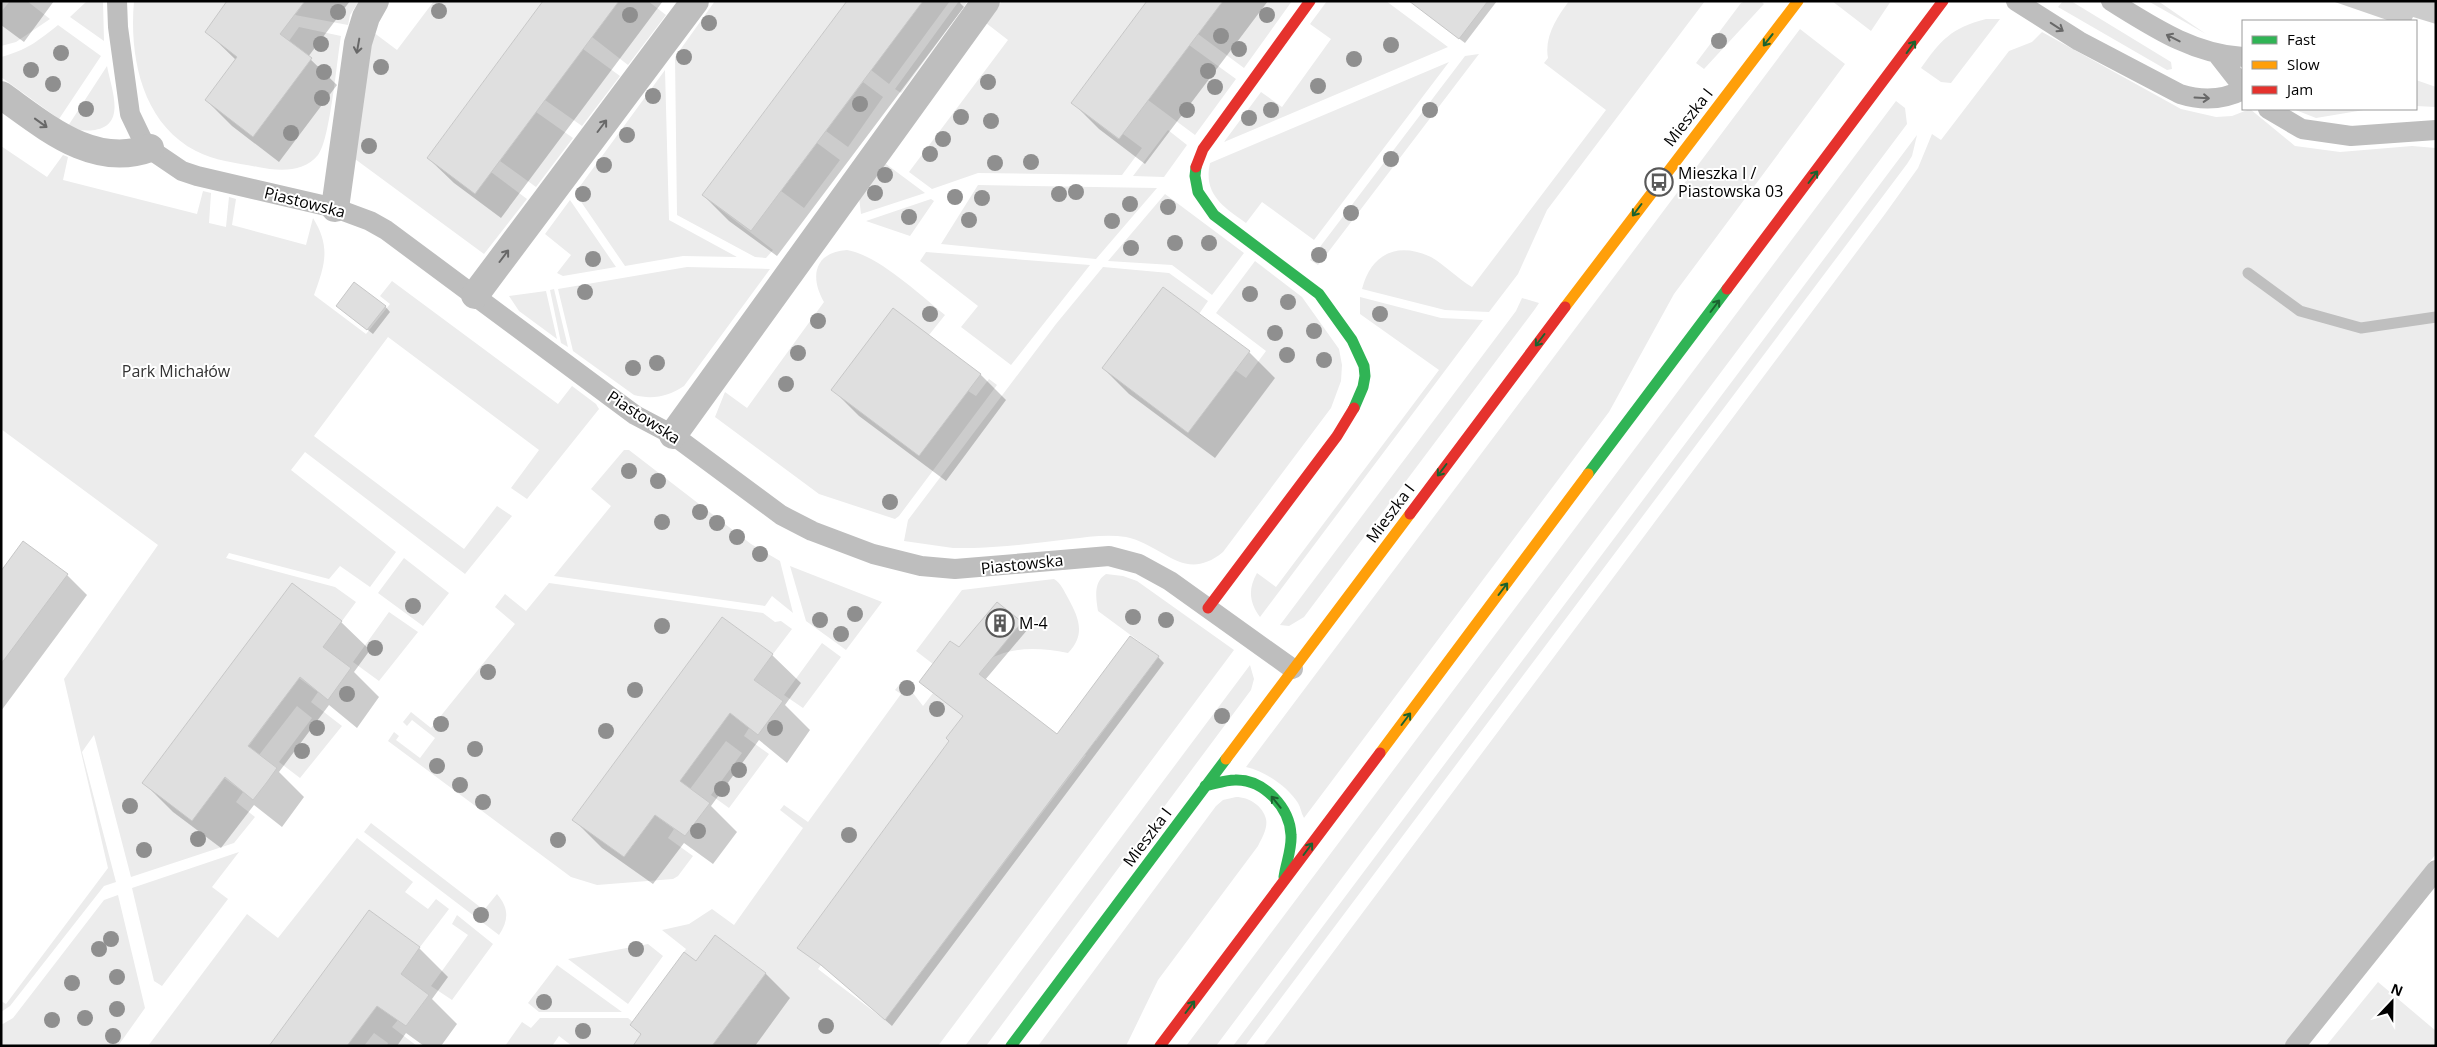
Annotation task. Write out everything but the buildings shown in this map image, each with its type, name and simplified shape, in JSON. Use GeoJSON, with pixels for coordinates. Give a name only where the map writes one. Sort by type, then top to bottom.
{"type":"FeatureCollection","features":[{"type":"Feature","properties":{"kind":"street"},"geometry":{"type":"LineString","coordinates":[[335,208],[358,43],[366,17],[376,1]]}},
{"type":"Feature","properties":{"kind":"street"},"geometry":{"type":"LineString","coordinates":[[475,294],[696,1]]}},
{"type":"Feature","properties":{"kind":"street"},"geometry":{"type":"LineString","coordinates":[[673,435],[986,1]]}},
{"type":"Feature","properties":{"kind":"street"},"geometry":{"type":"LineString","coordinates":[[1208,608],[1337,436],[1350,416],[1363,387],[1365,376],[1364,366],[1352,340],[1320,294],[1214,215],[1205,206],[1195,186],[1194,174],[1203,149],[1310,1]]}},
{"type":"Feature","properties":{"kind":"street","name":"Mieszka I"},"geometry":{"type":"LineString","coordinates":[[1011,1046],[1659,182],[1798,1]]}},
{"type":"Feature","properties":{"kind":"street"},"geometry":{"type":"LineString","coordinates":[[1160,1046],[1943,1]]}},
{"type":"Feature","properties":{"kind":"street"},"geometry":{"type":"LineString","coordinates":[[1,95],[56,135],[71,143],[126,155],[150,148]]}},
{"type":"Feature","properties":{"kind":"street"},"geometry":{"type":"LineString","coordinates":[[1205,786],[1236,780],[1249,782],[1269,793],[1278,803],[1289,820],[1291,835],[1284,881]]}},
{"type":"Feature","properties":{"kind":"lane","name":"Piastowska"},"geometry":{"type":"LineString","coordinates":[[117,1],[118,28],[130,114],[135,127],[150,148],[166,162],[197,176],[335,208],[386,230],[475,294],[635,415],[673,435],[781,515],[812,531],[873,554],[921,566],[955,569],[1096,556],[1125,559],[1155,572],[1293,669]]}},
{"type":"Feature","properties":{"kind":"lane"},"geometry":{"type":"LineString","coordinates":[[2016,1],[2079,41],[2180,94],[2194,98],[2215,99],[2232,96],[2242,89]]}},
{"type":"Feature","properties":{"kind":"lane"},"geometry":{"type":"LineString","coordinates":[[2111,1],[2169,36],[2194,48],[2218,55],[2242,57]]}},
{"type":"Feature","properties":{"kind":"lane"},"geometry":{"type":"LineString","coordinates":[[2218,55],[2242,87]]}},
{"type":"Feature","properties":{"kind":"lane"},"geometry":{"type":"LineString","coordinates":[[2270,110],[2302,129],[2351,136],[2436,130]]}},
{"type":"Feature","properties":{"kind":"lane"},"geometry":{"type":"LineString","coordinates":[[2295,1046],[2436,870]]}},
{"type":"Feature","properties":{"kind":"green space"},"geometry":{"type":"Polygon","coordinates":[[[10,1],[27,1],[50,19],[16,42],[1,46],[1,12],[10,1]]]}},
{"type":"Feature","properties":{"kind":"green space"},"geometry":{"type":"Polygon","coordinates":[[[87,1],[103,1],[104,41],[70,17],[87,1]]]}},
{"type":"Feature","properties":{"kind":"green space"},"geometry":{"type":"Polygon","coordinates":[[[134,1],[227,1],[205,32],[229,50],[251,39],[205,100],[253,136],[312,58],[289,41],[299,27],[341,36],[326,134],[318,155],[306,165],[282,170],[234,163],[211,157],[196,151],[178,139],[163,124],[151,106],[143,86],[137,66],[134,44],[134,1]]]}},
{"type":"Feature","properties":{"kind":"green space"},"geometry":{"type":"Polygon","coordinates":[[[305,1],[359,1],[350,15],[348,25],[295,15],[305,1]]]}},
{"type":"Feature","properties":{"kind":"green space"},"geometry":{"type":"Polygon","coordinates":[[[434,1],[543,1],[427,158],[475,194],[491,172],[527,199],[484,254],[355,159],[373,32],[397,50],[434,1]]]}},
{"type":"Feature","properties":{"kind":"green space"},"geometry":{"type":"Polygon","coordinates":[[[619,1],[648,1],[666,15],[628,65],[592,37],[619,1]]]}},
{"type":"Feature","properties":{"kind":"green space"},"geometry":{"type":"Polygon","coordinates":[[[715,1],[847,1],[702,195],[773,250],[766,258],[755,257],[677,215],[675,57],[715,1]]]}},
{"type":"Feature","properties":{"kind":"green space"},"geometry":{"type":"Polygon","coordinates":[[[923,1],[950,1],[889,84],[871,70],[923,1]]]}},
{"type":"Feature","properties":{"kind":"green space"},"geometry":{"type":"Polygon","coordinates":[[[959,1],[968,1],[901,93],[895,89],[959,1]]]}},
{"type":"Feature","properties":{"kind":"green space"},"geometry":{"type":"Polygon","coordinates":[[[1002,1],[1147,1],[1071,103],[1118,139],[1123,134],[1142,148],[1122,175],[978,173],[932,189],[909,172],[1008,40],[986,23],[1002,1]]]}},
{"type":"Feature","properties":{"kind":"green space"},"geometry":{"type":"Polygon","coordinates":[[[1223,1],[1292,1],[1244,68],[1198,34],[1223,1]]]}},
{"type":"Feature","properties":{"kind":"green space"},"geometry":{"type":"Polygon","coordinates":[[[1327,1],[1386,1],[1448,47],[1224,142],[1261,92],[1282,107],[1331,39],[1310,24],[1327,1]]]}},
{"type":"Feature","properties":{"kind":"green space"},"geometry":{"type":"Polygon","coordinates":[[[1569,1],[1705,1],[1547,210],[1518,274],[1489,312],[1445,310],[1362,289],[1366,277],[1379,259],[1387,254],[1407,250],[1431,257],[1472,287],[1606,110],[1544,63],[1548,58],[1548,42],[1552,28],[1569,1]]]}},
{"type":"Feature","properties":{"kind":"green space"},"geometry":{"type":"Polygon","coordinates":[[[1761,1],[1764,4],[1704,69],[1696,63],[1741,3],[1761,1]]]}},
{"type":"Feature","properties":{"kind":"green space"},"geometry":{"type":"Polygon","coordinates":[[[1832,1],[1891,1],[1871,31],[1832,1]]]}},
{"type":"Feature","properties":{"kind":"green space"},"geometry":{"type":"Polygon","coordinates":[[[2063,1],[2071,1],[2171,62],[2172,69],[2167,70],[2058,7],[2063,1]]]}},
{"type":"Feature","properties":{"kind":"green space"},"geometry":{"type":"Polygon","coordinates":[[[2148,1],[2158,1],[2206,34],[2148,1]]]}},
{"type":"Feature","properties":{"kind":"green space"},"geometry":{"type":"Polygon","coordinates":[[[1986,19],[2000,19],[1951,83],[1941,82],[1921,68],[1948,36],[1955,31],[1986,19]]]}},
{"type":"Feature","properties":{"kind":"green space"},"geometry":{"type":"Polygon","coordinates":[[[58,25],[101,56],[59,119],[1,77],[1,57],[32,44],[58,25]]]}},
{"type":"Feature","properties":{"kind":"green space"},"geometry":{"type":"Polygon","coordinates":[[[1800,29],[1845,64],[1674,294],[1609,412],[1304,818],[1298,803],[1288,791],[1261,772],[1246,767],[1800,29]]]}},
{"type":"Feature","properties":{"kind":"green space"},"geometry":{"type":"Polygon","coordinates":[[[2042,32],[2181,109],[2216,117],[2232,116],[2251,110],[2295,146],[2340,152],[2412,146],[2436,148],[2436,854],[2284,1046],[1263,1046],[1885,214],[1918,168],[1932,134],[1941,140],[2009,51],[2032,42],[2042,32]]]}},
{"type":"Feature","properties":{"kind":"green space"},"geometry":{"type":"Polygon","coordinates":[[[1189,45],[1236,79],[1195,135],[1148,100],[1189,45]]]}},
{"type":"Feature","properties":{"kind":"green space"},"geometry":{"type":"Polygon","coordinates":[[[583,49],[620,76],[582,126],[545,100],[583,49]]]}},
{"type":"Feature","properties":{"kind":"green space"},"geometry":{"type":"Polygon","coordinates":[[[1479,54],[1318,265],[1310,260],[1465,56],[1479,54]]]}},
{"type":"Feature","properties":{"kind":"green space"},"geometry":{"type":"Polygon","coordinates":[[[1449,62],[1314,240],[1262,202],[1246,223],[1223,205],[1212,191],[1209,183],[1210,163],[1449,62]]]}},
{"type":"Feature","properties":{"kind":"green space"},"geometry":{"type":"Polygon","coordinates":[[[107,66],[114,104],[114,113],[111,121],[105,127],[95,130],[75,129],[68,126],[107,66]]]}},
{"type":"Feature","properties":{"kind":"green space"},"geometry":{"type":"Polygon","coordinates":[[[665,70],[669,220],[737,257],[683,256],[625,266],[575,193],[665,70]]]}},
{"type":"Feature","properties":{"kind":"green space"},"geometry":{"type":"Polygon","coordinates":[[[2417,80],[2436,87],[2436,107],[2417,106],[2417,80]]]}},
{"type":"Feature","properties":{"kind":"green space"},"geometry":{"type":"Polygon","coordinates":[[[863,82],[883,97],[848,147],[826,131],[863,82]]]}},
{"type":"Feature","properties":{"kind":"green space"},"geometry":{"type":"Polygon","coordinates":[[[1896,101],[1905,108],[1907,124],[1216,1046],[1186,1046],[1896,101]]]}},
{"type":"Feature","properties":{"kind":"green space"},"geometry":{"type":"Polygon","coordinates":[[[2296,110],[2364,110],[2316,118],[2296,110]]]}},
{"type":"Feature","properties":{"kind":"green space"},"geometry":{"type":"Polygon","coordinates":[[[536,112],[573,138],[536,187],[500,161],[536,112]]]}},
{"type":"Feature","properties":{"kind":"green space"},"geometry":{"type":"Polygon","coordinates":[[[1168,130],[1187,145],[1164,177],[1133,176],[1168,130]]]}},
{"type":"Feature","properties":{"kind":"green space"},"geometry":{"type":"Polygon","coordinates":[[[1917,135],[1912,156],[1907,164],[1245,1046],[1233,1046],[1917,135]]]}},
{"type":"Feature","properties":{"kind":"green space"},"geometry":{"type":"Polygon","coordinates":[[[817,143],[840,160],[804,208],[781,191],[817,143]]]}},
{"type":"Feature","properties":{"kind":"green space","name":"Park Michałów"},"geometry":{"type":"Polygon","coordinates":[[[1,146],[47,177],[63,155],[68,157],[63,180],[197,214],[203,191],[211,193],[209,223],[226,227],[229,197],[236,199],[232,225],[306,245],[313,218],[319,228],[324,247],[323,265],[314,295],[366,334],[390,304],[380,296],[392,281],[558,404],[572,386],[596,404],[599,409],[527,499],[511,488],[539,450],[388,337],[314,436],[464,549],[497,506],[512,516],[465,574],[305,452],[291,470],[396,552],[370,587],[340,566],[329,579],[229,553],[226,558],[335,587],[356,602],[342,621],[292,584],[143,783],[192,821],[224,778],[243,792],[236,802],[255,817],[234,843],[131,877],[94,735],[82,752],[116,882],[104,886],[10,1006],[1,1012],[1,1001],[6,1004],[108,868],[64,679],[158,545],[1,429],[1,146]]]}},
{"type":"Feature","properties":{"kind":"green space"},"geometry":{"type":"Polygon","coordinates":[[[882,161],[925,193],[861,214],[859,197],[882,161]]]}},
{"type":"Feature","properties":{"kind":"green space"},"geometry":{"type":"Polygon","coordinates":[[[978,185],[1157,188],[1096,259],[941,244],[978,185]]]}},
{"type":"Feature","properties":{"kind":"green space"},"geometry":{"type":"Polygon","coordinates":[[[1165,194],[1244,253],[1212,295],[1172,265],[1108,261],[1165,194]]]}},
{"type":"Feature","properties":{"kind":"green space"},"geometry":{"type":"Polygon","coordinates":[[[931,199],[934,201],[910,236],[866,221],[931,199]]]}},
{"type":"Feature","properties":{"kind":"green space"},"geometry":{"type":"Polygon","coordinates":[[[570,200],[616,267],[563,276],[557,273],[571,255],[545,234],[570,200]]]}},
{"type":"Feature","properties":{"kind":"green space"},"geometry":{"type":"Polygon","coordinates":[[[847,250],[859,253],[885,267],[945,315],[929,335],[832,391],[919,456],[968,391],[976,396],[989,379],[997,385],[895,519],[819,494],[715,417],[725,392],[747,408],[824,302],[819,292],[816,275],[822,260],[828,255],[847,250]]]}},
{"type":"Feature","properties":{"kind":"green space"},"geometry":{"type":"Polygon","coordinates":[[[926,252],[1090,265],[1011,365],[961,327],[978,306],[920,261],[926,252]]]}},
{"type":"Feature","properties":{"kind":"green space"},"geometry":{"type":"Polygon","coordinates":[[[1255,261],[1302,297],[1339,349],[1342,365],[1341,381],[1331,408],[1223,552],[1209,561],[1197,564],[1174,560],[1139,541],[1119,536],[974,548],[953,548],[904,541],[908,520],[1056,324],[1103,267],[1169,273],[1208,301],[1199,314],[1163,287],[1102,368],[1188,433],[1235,370],[1246,378],[1266,351],[1216,313],[1255,261]]]}},
{"type":"Feature","properties":{"kind":"green space"},"geometry":{"type":"Polygon","coordinates":[[[687,267],[770,269],[684,386],[660,396],[634,395],[573,351],[558,289],[687,267]]]}},
{"type":"Feature","properties":{"kind":"green space"},"geometry":{"type":"Polygon","coordinates":[[[554,289],[568,347],[561,343],[550,290],[554,289]]]}},
{"type":"Feature","properties":{"kind":"green space"},"geometry":{"type":"Polygon","coordinates":[[[546,291],[557,339],[519,311],[509,296],[546,291]]]}},
{"type":"Feature","properties":{"kind":"green space"},"geometry":{"type":"Polygon","coordinates":[[[1360,297],[1441,318],[1483,320],[1260,617],[1251,595],[1252,585],[1257,573],[1276,587],[1439,370],[1360,314],[1360,297]]]}},
{"type":"Feature","properties":{"kind":"green space"},"geometry":{"type":"Polygon","coordinates":[[[1522,298],[1539,303],[1304,617],[1289,626],[1280,625],[1516,311],[1522,298]]]}},
{"type":"Feature","properties":{"kind":"green space"},"geometry":{"type":"Polygon","coordinates":[[[624,450],[629,450],[751,544],[780,561],[793,613],[772,596],[765,606],[554,576],[611,506],[591,489],[624,450]]]}},
{"type":"Feature","properties":{"kind":"green space"},"geometry":{"type":"Polygon","coordinates":[[[404,558],[449,593],[423,626],[378,593],[404,558]]]}},
{"type":"Feature","properties":{"kind":"green space"},"geometry":{"type":"Polygon","coordinates":[[[790,566],[882,602],[846,650],[806,621],[790,566]]]}},
{"type":"Feature","properties":{"kind":"green space"},"geometry":{"type":"Polygon","coordinates":[[[1106,574],[1123,576],[1137,581],[1234,650],[938,1046],[712,1046],[766,973],[715,935],[696,961],[684,952],[686,949],[662,930],[689,924],[712,909],[734,925],[803,828],[780,810],[784,805],[808,822],[901,694],[895,690],[903,680],[923,706],[933,693],[963,716],[946,738],[949,741],[797,948],[821,965],[818,969],[885,1020],[1086,755],[1058,734],[1067,721],[1096,741],[1159,656],[1098,611],[1097,586],[1106,574]]]}},
{"type":"Feature","properties":{"kind":"green space"},"geometry":{"type":"Polygon","coordinates":[[[1054,579],[1062,587],[1078,619],[1079,633],[1077,640],[1068,653],[1034,649],[1012,651],[980,664],[951,641],[933,664],[916,651],[962,590],[1054,579]]]}},
{"type":"Feature","properties":{"kind":"green space"},"geometry":{"type":"Polygon","coordinates":[[[549,583],[763,613],[775,622],[781,621],[792,629],[773,654],[722,617],[573,819],[624,857],[655,815],[674,829],[668,838],[693,856],[678,876],[673,879],[597,885],[571,877],[388,741],[394,732],[399,736],[396,740],[420,758],[435,738],[412,720],[407,726],[403,722],[411,712],[431,728],[515,624],[495,607],[505,594],[526,611],[549,583]]]}},
{"type":"Feature","properties":{"kind":"green space"},"geometry":{"type":"Polygon","coordinates":[[[389,612],[418,632],[379,681],[353,662],[389,612]]]}},
{"type":"Feature","properties":{"kind":"green space"},"geometry":{"type":"Polygon","coordinates":[[[822,643],[841,657],[803,708],[784,695],[822,643]]]}},
{"type":"Feature","properties":{"kind":"green space"},"geometry":{"type":"Polygon","coordinates":[[[1250,665],[1254,679],[1251,690],[986,1046],[965,1046],[1250,665]]]}},
{"type":"Feature","properties":{"kind":"green space"},"geometry":{"type":"Polygon","coordinates":[[[299,678],[318,692],[311,702],[342,726],[300,778],[279,762],[312,718],[297,706],[259,755],[248,747],[299,678]]]}},
{"type":"Feature","properties":{"kind":"green space"},"geometry":{"type":"Polygon","coordinates":[[[730,713],[749,728],[744,736],[769,754],[729,808],[711,795],[742,753],[726,741],[690,789],[680,781],[730,713]]]}},
{"type":"Feature","properties":{"kind":"green space"},"geometry":{"type":"Polygon","coordinates":[[[1241,797],[1255,803],[1262,810],[1266,819],[1263,836],[1258,846],[1158,980],[1126,1046],[1038,1046],[1216,806],[1223,800],[1241,797]]]}},
{"type":"Feature","properties":{"kind":"green space"},"geometry":{"type":"Polygon","coordinates":[[[371,823],[484,910],[497,894],[506,909],[505,924],[499,935],[364,832],[371,823]]]}},
{"type":"Feature","properties":{"kind":"green space"},"geometry":{"type":"Polygon","coordinates":[[[357,838],[413,882],[405,892],[428,909],[436,899],[449,909],[420,947],[370,911],[269,1046],[148,1046],[247,914],[278,938],[357,838]]]}},
{"type":"Feature","properties":{"kind":"green space"},"geometry":{"type":"Polygon","coordinates":[[[239,852],[212,887],[228,899],[162,986],[154,981],[132,888],[239,852]]]}},
{"type":"Feature","properties":{"kind":"green space"},"geometry":{"type":"Polygon","coordinates":[[[118,895],[145,1008],[118,1046],[1,1046],[1,1025],[13,1018],[104,900],[118,895]]]}},
{"type":"Feature","properties":{"kind":"green space"},"geometry":{"type":"Polygon","coordinates":[[[457,915],[493,944],[452,1000],[431,986],[468,935],[452,924],[457,915]]]}},
{"type":"Feature","properties":{"kind":"green space"},"geometry":{"type":"Polygon","coordinates":[[[648,944],[663,956],[628,1004],[568,959],[648,944]]]}},
{"type":"Feature","properties":{"kind":"green space"},"geometry":{"type":"Polygon","coordinates":[[[557,965],[622,1012],[539,1012],[528,1003],[557,965]]]}},
{"type":"Feature","properties":{"kind":"green space"},"geometry":{"type":"Polygon","coordinates":[[[2378,982],[2436,1031],[2436,1046],[2326,1046],[2378,982]]]}},
{"type":"Feature","properties":{"kind":"green space"},"geometry":{"type":"Polygon","coordinates":[[[377,1005],[398,1020],[392,1027],[417,1046],[387,1046],[388,1043],[374,1033],[364,1046],[347,1046],[377,1005]]]}},
{"type":"Feature","properties":{"kind":"green space"},"geometry":{"type":"Polygon","coordinates":[[[540,1018],[628,1018],[633,1022],[630,1026],[641,1034],[633,1046],[572,1046],[559,1036],[552,1046],[505,1046],[522,1022],[531,1028],[540,1018]]]}},
{"type":"Feature","properties":{"kind":"waterway"},"geometry":{"type":"LineString","coordinates":[[2248,273],[2300,311],[2361,328],[2436,317]]}},
{"type":"Feature","properties":{"kind":"traffic: fast"},"geometry":{"type":"LineString","coordinates":[[1196,167],[1195,176],[1198,192],[1214,215],[1319,294],[1352,340],[1364,366],[1365,376],[1363,387],[1354,408]]}},
{"type":"Feature","properties":{"kind":"traffic: fast"},"geometry":{"type":"LineString","coordinates":[[1588,474],[1727,289]]}},
{"type":"Feature","properties":{"kind":"traffic: fast"},"geometry":{"type":"LineString","coordinates":[[1011,1046],[1226,759]]}},
{"type":"Feature","properties":{"kind":"traffic: fast"},"geometry":{"type":"LineString","coordinates":[[1205,786],[1231,780],[1246,781],[1256,784],[1274,797],[1286,815],[1291,835],[1290,851],[1284,877]]}},
{"type":"Feature","properties":{"kind":"traffic: slow"},"geometry":{"type":"LineString","coordinates":[[1565,307],[1798,1]]}},
{"type":"Feature","properties":{"kind":"traffic: slow"},"geometry":{"type":"LineString","coordinates":[[1380,753],[1588,474]]}},
{"type":"Feature","properties":{"kind":"traffic: slow"},"geometry":{"type":"LineString","coordinates":[[1226,759],[1410,514]]}},
{"type":"Feature","properties":{"kind":"traffic: jam"},"geometry":{"type":"LineString","coordinates":[[1196,167],[1203,149],[1310,1]]}},
{"type":"Feature","properties":{"kind":"traffic: jam"},"geometry":{"type":"LineString","coordinates":[[1727,289],[1943,1]]}},
{"type":"Feature","properties":{"kind":"traffic: jam"},"geometry":{"type":"LineString","coordinates":[[1410,514],[1565,307]]}},
{"type":"Feature","properties":{"kind":"traffic: jam"},"geometry":{"type":"LineString","coordinates":[[1208,608],[1337,436],[1354,408]]}},
{"type":"Feature","properties":{"kind":"traffic: jam"},"geometry":{"type":"LineString","coordinates":[[1160,1046],[1380,753]]}},
{"type":"Feature","properties":{"kind":"place","name":"Mieszka I / Piastowska 03"},"geometry":{"type":"Point","coordinates":[1659,182]}},
{"type":"Feature","properties":{"kind":"place","name":"M-4"},"geometry":{"type":"Point","coordinates":[1000,623]}}]}
